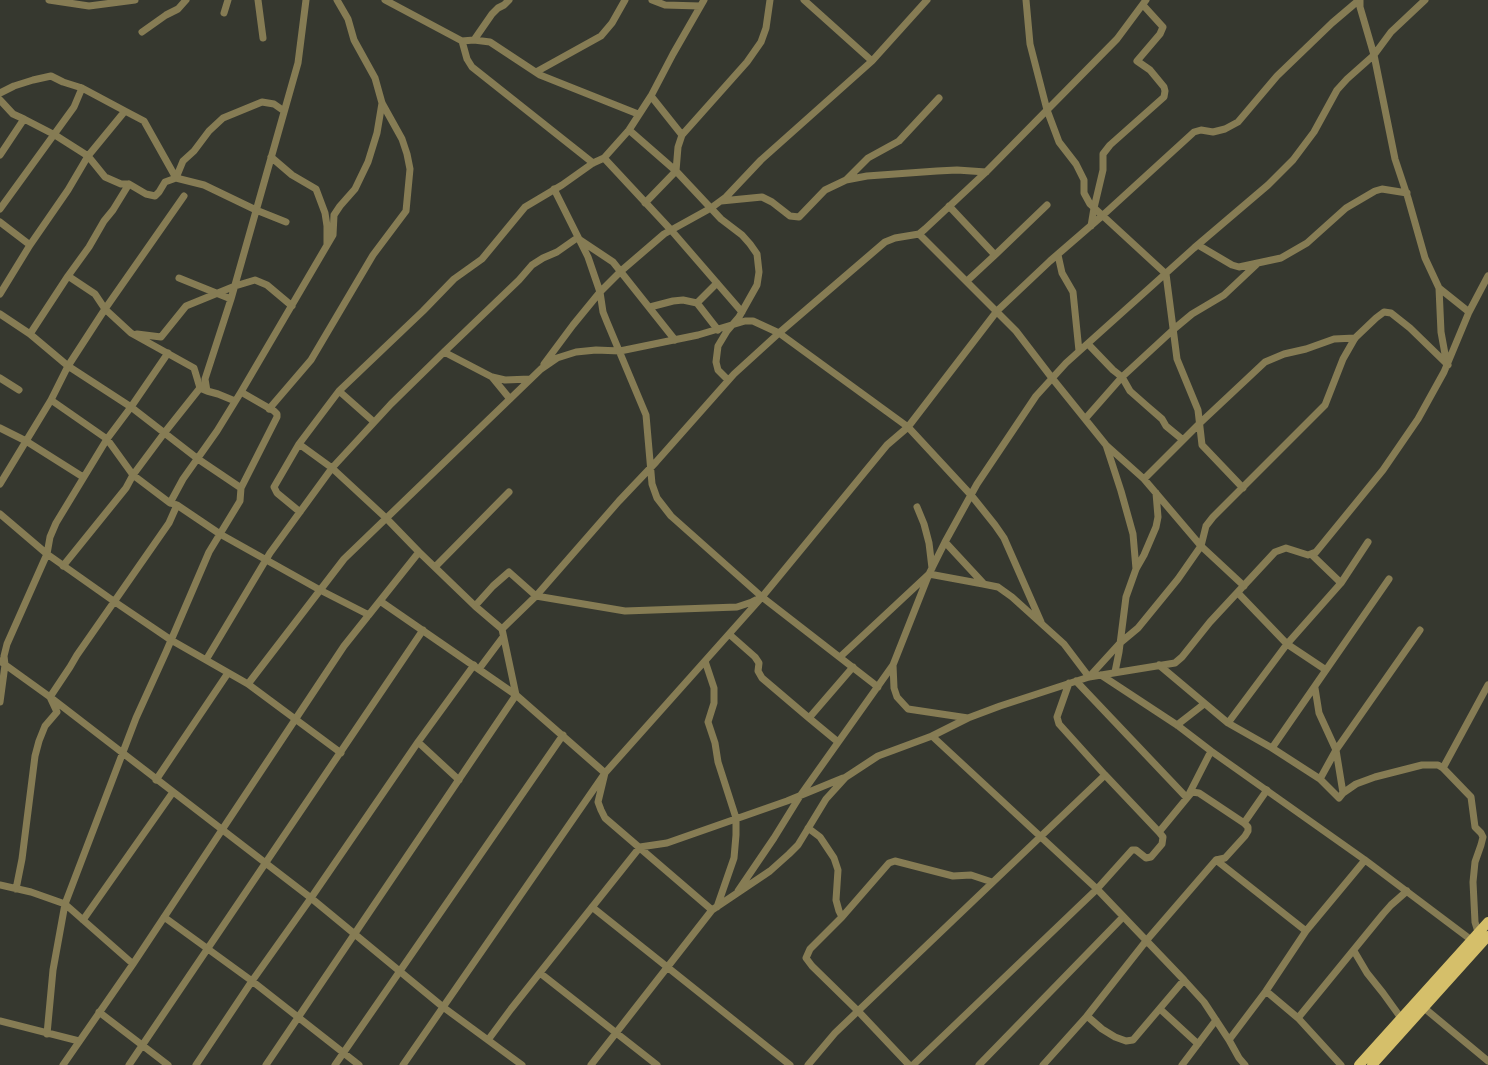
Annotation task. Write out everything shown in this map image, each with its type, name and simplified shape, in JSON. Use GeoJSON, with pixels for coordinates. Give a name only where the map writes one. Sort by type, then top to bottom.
{"type":"FeatureCollection","features":[{"type":"Feature","properties":{"kind":"main road"},"geometry":{"type":"LineString","coordinates":[[1372,1065],[1478,947],[1488,922]]}},
{"type":"Feature","properties":{"kind":"main road"},"geometry":{"type":"LineString","coordinates":[[1359,1065],[1471,939],[1483,934]]}},
{"type":"Feature","properties":{"kind":"street"},"geometry":{"type":"LineString","coordinates":[[49,0],[89,6],[135,0]]}},
{"type":"Feature","properties":{"kind":"street"},"geometry":{"type":"LineString","coordinates":[[142,32],[178,9],[186,0]]}},
{"type":"Feature","properties":{"kind":"street"},"geometry":{"type":"LineString","coordinates":[[224,13],[228,0]]}},
{"type":"Feature","properties":{"kind":"street"},"geometry":{"type":"LineString","coordinates":[[258,0],[263,38]]}},
{"type":"Feature","properties":{"kind":"street"},"geometry":{"type":"LineString","coordinates":[[207,391],[205,379],[235,286],[298,63],[306,0]]}},
{"type":"Feature","properties":{"kind":"street"},"geometry":{"type":"LineString","coordinates":[[269,409],[311,360],[373,255],[406,211],[410,169],[407,154],[402,139],[382,103],[375,78],[354,40],[348,19],[337,0]]}},
{"type":"Feature","properties":{"kind":"street"},"geometry":{"type":"LineString","coordinates":[[385,0],[462,41],[474,40],[490,42],[540,75],[638,114]]}},
{"type":"Feature","properties":{"kind":"street"},"geometry":{"type":"LineString","coordinates":[[474,40],[492,14],[509,0]]}},
{"type":"Feature","properties":{"kind":"street"},"geometry":{"type":"LineString","coordinates":[[536,72],[601,36],[612,23],[625,0]]}},
{"type":"Feature","properties":{"kind":"street"},"geometry":{"type":"LineString","coordinates":[[652,0],[665,5],[702,3]]}},
{"type":"Feature","properties":{"kind":"street"},"geometry":{"type":"LineString","coordinates":[[646,203],[676,171],[678,147],[682,135],[747,62],[761,42],[766,28],[770,0]]}},
{"type":"Feature","properties":{"kind":"street"},"geometry":{"type":"LineString","coordinates":[[804,0],[872,61]]}},
{"type":"Feature","properties":{"kind":"street"},"geometry":{"type":"LineString","coordinates":[[541,369],[573,325],[600,292],[621,271],[651,244],[671,230],[720,202],[761,160],[872,61],[927,0]]}},
{"type":"Feature","properties":{"kind":"street"},"geometry":{"type":"LineString","coordinates":[[1026,0],[1030,44],[1047,110],[1059,142],[1076,164],[1084,180],[1084,193],[1094,208],[1166,274],[1177,359],[1198,410],[1202,445],[1243,488]]}},
{"type":"Feature","properties":{"kind":"street"},"geometry":{"type":"LineString","coordinates":[[1359,0],[1374,55],[1395,159],[1407,193],[1425,258],[1439,288],[1441,332],[1448,365]]}},
{"type":"Feature","properties":{"kind":"street"},"geometry":{"type":"LineString","coordinates":[[403,1065],[605,773],[762,597],[886,445],[908,427],[997,311],[1194,132],[1201,130],[1213,132],[1225,129],[1238,122],[1277,76],[1332,23],[1359,0]]}},
{"type":"Feature","properties":{"kind":"street"},"geometry":{"type":"LineString","coordinates":[[736,894],[771,844],[800,796],[893,665],[930,571],[945,542],[971,495],[1036,396],[1079,351],[1268,185],[1293,160],[1314,132],[1337,90],[1374,55],[1391,32],[1425,0]]}},
{"type":"Feature","properties":{"kind":"street"},"geometry":{"type":"LineString","coordinates":[[502,629],[536,596],[728,380],[780,332],[886,242],[895,238],[919,234],[986,172],[1117,39],[1144,2],[1163,27],[1160,34],[1137,61],[1150,70],[1164,87],[1164,97],[1110,145],[1103,154],[1103,170],[1091,226]]}},
{"type":"Feature","properties":{"kind":"street"},"geometry":{"type":"LineString","coordinates":[[300,512],[277,493],[274,487],[299,444],[339,391],[423,311],[454,279],[482,259],[525,207],[593,163],[604,158],[629,130],[651,96],[702,3]]}},
{"type":"Feature","properties":{"kind":"street"},"geometry":{"type":"LineString","coordinates":[[462,41],[467,59],[472,67],[593,163]]}},
{"type":"Feature","properties":{"kind":"street"},"geometry":{"type":"LineString","coordinates":[[0,93],[14,86],[51,76],[63,82],[82,88],[144,121],[176,178]]}},
{"type":"Feature","properties":{"kind":"street"},"geometry":{"type":"LineString","coordinates":[[0,209],[74,107],[82,88]]}},
{"type":"Feature","properties":{"kind":"street"},"geometry":{"type":"LineString","coordinates":[[651,96],[682,135]]}},
{"type":"Feature","properties":{"kind":"street"},"geometry":{"type":"LineString","coordinates":[[846,180],[868,158],[899,141],[939,98]]}},
{"type":"Feature","properties":{"kind":"street"},"geometry":{"type":"LineString","coordinates":[[0,100],[13,114],[55,135],[88,156],[105,177],[121,184],[129,184],[146,194],[155,196],[159,192],[164,182],[176,178],[204,185],[256,210],[286,222]]}},
{"type":"Feature","properties":{"kind":"street"},"geometry":{"type":"LineString","coordinates":[[176,178],[183,161],[194,151],[209,131],[223,118],[262,102],[274,104],[284,111]]}},
{"type":"Feature","properties":{"kind":"street"},"geometry":{"type":"LineString","coordinates":[[50,697],[77,654],[169,523],[183,479],[242,392],[333,235],[334,215],[355,189],[368,162],[377,133],[382,103]]}},
{"type":"Feature","properties":{"kind":"street"},"geometry":{"type":"LineString","coordinates":[[0,294],[30,245],[68,190],[88,156],[125,111]]}},
{"type":"Feature","properties":{"kind":"street"},"geometry":{"type":"LineString","coordinates":[[0,155],[24,119]]}},
{"type":"Feature","properties":{"kind":"street"},"geometry":{"type":"LineString","coordinates":[[629,130],[676,171],[721,219],[742,235],[756,254],[759,272],[757,285],[742,312],[727,331],[718,346],[716,362],[718,370],[728,380]]}},
{"type":"Feature","properties":{"kind":"street"},"geometry":{"type":"LineString","coordinates":[[271,157],[292,175],[316,189],[325,213],[327,245]]}},
{"type":"Feature","properties":{"kind":"street"},"geometry":{"type":"LineString","coordinates":[[604,158],[671,230],[742,312]]}},
{"type":"Feature","properties":{"kind":"street"},"geometry":{"type":"LineString","coordinates":[[720,202],[762,197],[772,202],[790,216],[799,217],[825,190],[846,180],[867,176],[957,170],[986,172]]}},
{"type":"Feature","properties":{"kind":"street"},"geometry":{"type":"LineString","coordinates":[[30,334],[89,247],[104,221],[113,210],[129,184]]}},
{"type":"Feature","properties":{"kind":"street"},"geometry":{"type":"LineString","coordinates":[[554,189],[577,238],[588,257],[600,292],[605,317],[646,415],[652,484],[657,498],[671,516],[762,597],[878,687]]}},
{"type":"Feature","properties":{"kind":"street"},"geometry":{"type":"LineString","coordinates":[[1198,245],[1232,265],[1239,267],[1257,264],[1281,258],[1307,244],[1346,208],[1375,191],[1382,189],[1407,193]]}},
{"type":"Feature","properties":{"kind":"street"},"geometry":{"type":"LineString","coordinates":[[0,484],[50,400],[68,366],[105,309],[184,196]]}},
{"type":"Feature","properties":{"kind":"street"},"geometry":{"type":"LineString","coordinates":[[967,281],[1046,205]]}},
{"type":"Feature","properties":{"kind":"street"},"geometry":{"type":"LineString","coordinates":[[949,206],[995,255]]}},
{"type":"Feature","properties":{"kind":"street"},"geometry":{"type":"LineString","coordinates":[[0,222],[30,245]]}},
{"type":"Feature","properties":{"kind":"street"},"geometry":{"type":"LineString","coordinates":[[919,234],[1016,331],[1106,445],[1144,479],[1201,546],[1244,586]]}},
{"type":"Feature","properties":{"kind":"street"},"geometry":{"type":"LineString","coordinates":[[577,238],[614,262],[675,340]]}},
{"type":"Feature","properties":{"kind":"street"},"geometry":{"type":"LineString","coordinates":[[206,660],[266,559],[332,468],[374,422],[519,280],[532,265],[557,252],[577,238]]}},
{"type":"Feature","properties":{"kind":"street"},"geometry":{"type":"LineString","coordinates":[[1058,255],[1062,273],[1073,292],[1079,351]]}},
{"type":"Feature","properties":{"kind":"street"},"geometry":{"type":"LineString","coordinates":[[1085,419],[1122,377],[1174,329],[1192,314],[1224,295],[1257,264]]}},
{"type":"Feature","properties":{"kind":"street"},"geometry":{"type":"LineString","coordinates":[[68,276],[95,294],[105,309],[131,333],[194,368],[200,388]]}},
{"type":"Feature","properties":{"kind":"street"},"geometry":{"type":"LineString","coordinates":[[1312,555],[1383,470],[1418,419],[1448,365],[1469,312],[1488,276]]}},
{"type":"Feature","properties":{"kind":"street"},"geometry":{"type":"LineString","coordinates":[[179,278],[231,299]]}},
{"type":"Feature","properties":{"kind":"street"},"geometry":{"type":"LineString","coordinates":[[131,333],[161,337],[186,306],[235,286],[255,280],[267,285],[292,306]]}},
{"type":"Feature","properties":{"kind":"street"},"geometry":{"type":"LineString","coordinates":[[697,302],[717,283]]}},
{"type":"Feature","properties":{"kind":"street"},"geometry":{"type":"LineString","coordinates":[[1439,288],[1469,312]]}},
{"type":"Feature","properties":{"kind":"street"},"geometry":{"type":"LineString","coordinates":[[650,307],[673,301],[683,300],[697,302],[718,330]]}},
{"type":"Feature","properties":{"kind":"street"},"geometry":{"type":"LineString","coordinates":[[1089,677],[1120,643],[1138,628],[1178,579],[1201,546],[1206,526],[1213,517],[1324,405],[1343,359],[1355,338],[1384,312],[1391,313],[1410,328],[1448,365]]}},
{"type":"Feature","properties":{"kind":"street"},"geometry":{"type":"LineString","coordinates":[[0,314],[30,334],[68,366],[131,407],[198,458],[241,488]]}},
{"type":"Feature","properties":{"kind":"street"},"geometry":{"type":"LineString","coordinates":[[248,684],[344,559],[541,369],[557,358],[576,352],[596,350],[620,351],[718,330],[732,324],[746,321],[753,321],[780,332],[908,427],[971,495],[1004,538],[1041,622]]}},
{"type":"Feature","properties":{"kind":"street"},"geometry":{"type":"LineString","coordinates":[[1144,479],[1200,423],[1265,362],[1284,354],[1334,340],[1355,338]]}},
{"type":"Feature","properties":{"kind":"street"},"geometry":{"type":"LineString","coordinates":[[1088,344],[1113,370],[1122,377],[1130,391],[1162,419],[1166,426],[1183,440]]}},
{"type":"Feature","properties":{"kind":"street"},"geometry":{"type":"LineString","coordinates":[[444,352],[476,367],[492,377],[510,399]]}},
{"type":"Feature","properties":{"kind":"street"},"geometry":{"type":"LineString","coordinates":[[0,702],[2,663],[7,644],[47,554],[50,537],[56,523],[107,439],[168,353]]}},
{"type":"Feature","properties":{"kind":"street"},"geometry":{"type":"LineString","coordinates":[[492,377],[505,380],[530,379]]}},
{"type":"Feature","properties":{"kind":"street"},"geometry":{"type":"LineString","coordinates":[[0,378],[19,390]]}},
{"type":"Feature","properties":{"kind":"street"},"geometry":{"type":"LineString","coordinates":[[200,388],[235,401]]}},
{"type":"Feature","properties":{"kind":"street"},"geometry":{"type":"LineString","coordinates":[[63,566],[126,488],[165,432],[200,388]]}},
{"type":"Feature","properties":{"kind":"street"},"geometry":{"type":"LineString","coordinates":[[339,391],[374,422]]}},
{"type":"Feature","properties":{"kind":"street"},"geometry":{"type":"LineString","coordinates":[[47,1034],[53,970],[65,904],[136,718],[209,552],[240,500],[241,488],[277,417],[277,414],[242,392]]}},
{"type":"Feature","properties":{"kind":"street"},"geometry":{"type":"LineString","coordinates":[[50,400],[107,439],[133,476],[174,504],[220,534],[320,590],[369,615]]}},
{"type":"Feature","properties":{"kind":"street"},"geometry":{"type":"LineString","coordinates":[[0,428],[26,441],[83,477]]}},
{"type":"Feature","properties":{"kind":"street"},"geometry":{"type":"LineString","coordinates":[[266,1065],[516,695],[502,629],[475,606],[418,552],[386,518],[332,468],[299,444]]}},
{"type":"Feature","properties":{"kind":"street"},"geometry":{"type":"LineString","coordinates":[[1106,445],[1133,534],[1136,569]]}},
{"type":"Feature","properties":{"kind":"street"},"geometry":{"type":"LineString","coordinates":[[435,567],[509,492]]}},
{"type":"Feature","properties":{"kind":"street"},"geometry":{"type":"LineString","coordinates":[[1115,672],[1126,596],[1136,569],[1144,555],[1156,526],[1158,517],[1156,493]]}},
{"type":"Feature","properties":{"kind":"street"},"geometry":{"type":"LineString","coordinates":[[840,657],[930,571],[929,543],[924,524],[916,507]]}},
{"type":"Feature","properties":{"kind":"street"},"geometry":{"type":"LineString","coordinates":[[0,514],[47,554],[114,602],[171,640],[248,684],[341,753]]}},
{"type":"Feature","properties":{"kind":"street"},"geometry":{"type":"LineString","coordinates":[[945,542],[983,584]]}},
{"type":"Feature","properties":{"kind":"street"},"geometry":{"type":"LineString","coordinates":[[1228,723],[1287,644],[1341,583],[1368,542]]}},
{"type":"Feature","properties":{"kind":"street"},"geometry":{"type":"LineString","coordinates":[[488,1040],[640,847],[667,843],[800,796],[846,777],[878,756],[932,736],[968,718],[1000,706],[1089,677],[1175,663],[1182,657],[1210,622],[1275,552],[1280,549],[1286,548],[1312,555],[1341,583]]}},
{"type":"Feature","properties":{"kind":"street"},"geometry":{"type":"LineString","coordinates":[[63,1065],[133,964],[344,646],[418,552]]}},
{"type":"Feature","properties":{"kind":"street"},"geometry":{"type":"LineString","coordinates":[[930,571],[998,587],[1012,596],[1064,644],[1089,677]]}},
{"type":"Feature","properties":{"kind":"street"},"geometry":{"type":"LineString","coordinates":[[475,606],[493,586],[509,572],[536,596],[625,611],[737,607],[762,597]]}},
{"type":"Feature","properties":{"kind":"street"},"geometry":{"type":"LineString","coordinates":[[1272,748],[1315,688],[1389,579]]}},
{"type":"Feature","properties":{"kind":"street"},"geometry":{"type":"LineString","coordinates":[[1238,593],[1287,644],[1326,670]]}},
{"type":"Feature","properties":{"kind":"street"},"geometry":{"type":"LineString","coordinates":[[380,600],[516,695],[605,773]]}},
{"type":"Feature","properties":{"kind":"street"},"geometry":{"type":"LineString","coordinates":[[129,1065],[424,630]]}},
{"type":"Feature","properties":{"kind":"street"},"geometry":{"type":"LineString","coordinates":[[1320,779],[1336,750],[1420,630]]}},
{"type":"Feature","properties":{"kind":"street"},"geometry":{"type":"LineString","coordinates":[[729,634],[755,657],[759,663],[758,671],[762,678],[838,742]]}},
{"type":"Feature","properties":{"kind":"street"},"geometry":{"type":"LineString","coordinates":[[196,1065],[252,981],[418,742],[477,667],[503,637]]}},
{"type":"Feature","properties":{"kind":"street"},"geometry":{"type":"LineString","coordinates":[[591,1065],[714,909],[734,858],[736,818],[718,762],[715,743],[708,722],[714,703],[714,688],[705,661]]}},
{"type":"Feature","properties":{"kind":"street"},"geometry":{"type":"LineString","coordinates":[[2,663],[50,697],[122,754],[311,898],[443,1007],[522,1065]]}},
{"type":"Feature","properties":{"kind":"street"},"geometry":{"type":"LineString","coordinates":[[893,665],[894,688],[897,697],[908,709],[968,718]]}},
{"type":"Feature","properties":{"kind":"street"},"geometry":{"type":"LineString","coordinates":[[1159,665],[1228,723],[1272,748],[1320,779],[1339,798],[1343,793],[1356,784],[1383,775],[1422,765],[1438,766],[1443,768],[1471,798],[1476,827],[1483,837],[1475,862],[1472,898],[1475,922],[1483,934]]}},
{"type":"Feature","properties":{"kind":"street"},"geometry":{"type":"LineString","coordinates":[[809,718],[853,667]]}},
{"type":"Feature","properties":{"kind":"street"},"geometry":{"type":"LineString","coordinates":[[156,780],[228,673]]}},
{"type":"Feature","properties":{"kind":"street"},"geometry":{"type":"LineString","coordinates":[[1101,675],[1177,725],[1211,751],[1365,860],[1471,939],[1478,947]]}},
{"type":"Feature","properties":{"kind":"street"},"geometry":{"type":"LineString","coordinates":[[913,1065],[1097,889],[1132,850],[1136,850],[1146,858],[1151,857],[1162,844],[1163,837],[1159,832],[1059,724],[1057,717],[1072,682]]}},
{"type":"Feature","properties":{"kind":"street"},"geometry":{"type":"LineString","coordinates":[[1072,682],[1187,798]]}},
{"type":"Feature","properties":{"kind":"street"},"geometry":{"type":"LineString","coordinates":[[1443,768],[1488,685]]}},
{"type":"Feature","properties":{"kind":"street"},"geometry":{"type":"LineString","coordinates":[[1315,688],[1319,713],[1336,750],[1343,793]]}},
{"type":"Feature","properties":{"kind":"street"},"geometry":{"type":"LineString","coordinates":[[16,889],[22,859],[35,756],[45,726],[57,712],[50,697]]}},
{"type":"Feature","properties":{"kind":"street"},"geometry":{"type":"LineString","coordinates":[[1177,725],[1204,704]]}},
{"type":"Feature","properties":{"kind":"street"},"geometry":{"type":"LineString","coordinates":[[335,1065],[563,735]]}},
{"type":"Feature","properties":{"kind":"street"},"geometry":{"type":"LineString","coordinates":[[932,736],[1097,889],[1184,980],[1204,1002],[1239,1058],[1245,1065]]}},
{"type":"Feature","properties":{"kind":"street"},"geometry":{"type":"LineString","coordinates":[[418,742],[460,780]]}},
{"type":"Feature","properties":{"kind":"street"},"geometry":{"type":"LineString","coordinates":[[1187,798],[1211,751]]}},
{"type":"Feature","properties":{"kind":"street"},"geometry":{"type":"LineString","coordinates":[[605,773],[598,802],[605,818],[714,909]]}},
{"type":"Feature","properties":{"kind":"street"},"geometry":{"type":"LineString","coordinates":[[808,1065],[835,1033],[1105,775]]}},
{"type":"Feature","properties":{"kind":"street"},"geometry":{"type":"LineString","coordinates":[[714,909],[770,871],[789,854],[798,844],[826,799],[846,777]]}},
{"type":"Feature","properties":{"kind":"street"},"geometry":{"type":"LineString","coordinates":[[1244,823],[1267,790]]}},
{"type":"Feature","properties":{"kind":"street"},"geometry":{"type":"LineString","coordinates":[[83,920],[173,792]]}},
{"type":"Feature","properties":{"kind":"street"},"geometry":{"type":"LineString","coordinates":[[1042,1065],[1087,1016],[1146,941],[1216,860],[1225,858],[1245,836],[1248,831],[1248,827],[1199,793],[1192,792],[1159,832]]}},
{"type":"Feature","properties":{"kind":"street"},"geometry":{"type":"LineString","coordinates":[[808,828],[820,837],[834,858],[838,870],[836,900],[842,917]]}},
{"type":"Feature","properties":{"kind":"street"},"geometry":{"type":"LineString","coordinates":[[1216,860],[1306,931]]}},
{"type":"Feature","properties":{"kind":"street"},"geometry":{"type":"LineString","coordinates":[[1229,1040],[1266,991],[1306,931],[1365,860]]}},
{"type":"Feature","properties":{"kind":"street"},"geometry":{"type":"LineString","coordinates":[[908,1065],[858,1011],[812,966],[806,958],[810,949],[842,917],[889,864],[895,861],[953,876],[971,875],[992,882]]}},
{"type":"Feature","properties":{"kind":"street"},"geometry":{"type":"LineString","coordinates":[[0,885],[31,892],[65,904],[133,964]]}},
{"type":"Feature","properties":{"kind":"street"},"geometry":{"type":"LineString","coordinates":[[1298,1018],[1391,905],[1407,891]]}},
{"type":"Feature","properties":{"kind":"street"},"geometry":{"type":"LineString","coordinates":[[592,907],[782,1062],[790,1065]]}},
{"type":"Feature","properties":{"kind":"street"},"geometry":{"type":"LineString","coordinates":[[164,917],[252,981],[359,1065]]}},
{"type":"Feature","properties":{"kind":"street"},"geometry":{"type":"LineString","coordinates":[[979,1065],[1123,917]]}},
{"type":"Feature","properties":{"kind":"street"},"geometry":{"type":"LineString","coordinates":[[1354,950],[1367,973],[1401,1018]]}},
{"type":"Feature","properties":{"kind":"street"},"geometry":{"type":"LineString","coordinates":[[540,973],[657,1065]]}},
{"type":"Feature","properties":{"kind":"street"},"geometry":{"type":"LineString","coordinates":[[1087,1016],[1102,1029],[1115,1037],[1126,1041],[1133,1040],[1184,980]]}},
{"type":"Feature","properties":{"kind":"street"},"geometry":{"type":"LineString","coordinates":[[1266,991],[1298,1018],[1342,1065]]}},
{"type":"Feature","properties":{"kind":"street"},"geometry":{"type":"LineString","coordinates":[[1423,1008],[1488,1061]]}},
{"type":"Feature","properties":{"kind":"street"},"geometry":{"type":"LineString","coordinates":[[1160,1009],[1198,1044]]}},
{"type":"Feature","properties":{"kind":"street"},"geometry":{"type":"LineString","coordinates":[[99,1012],[168,1065]]}},
{"type":"Feature","properties":{"kind":"street"},"geometry":{"type":"LineString","coordinates":[[1182,1065],[1216,1020]]}},
{"type":"Feature","properties":{"kind":"street"},"geometry":{"type":"LineString","coordinates":[[0,1021],[79,1041]]}}]}
